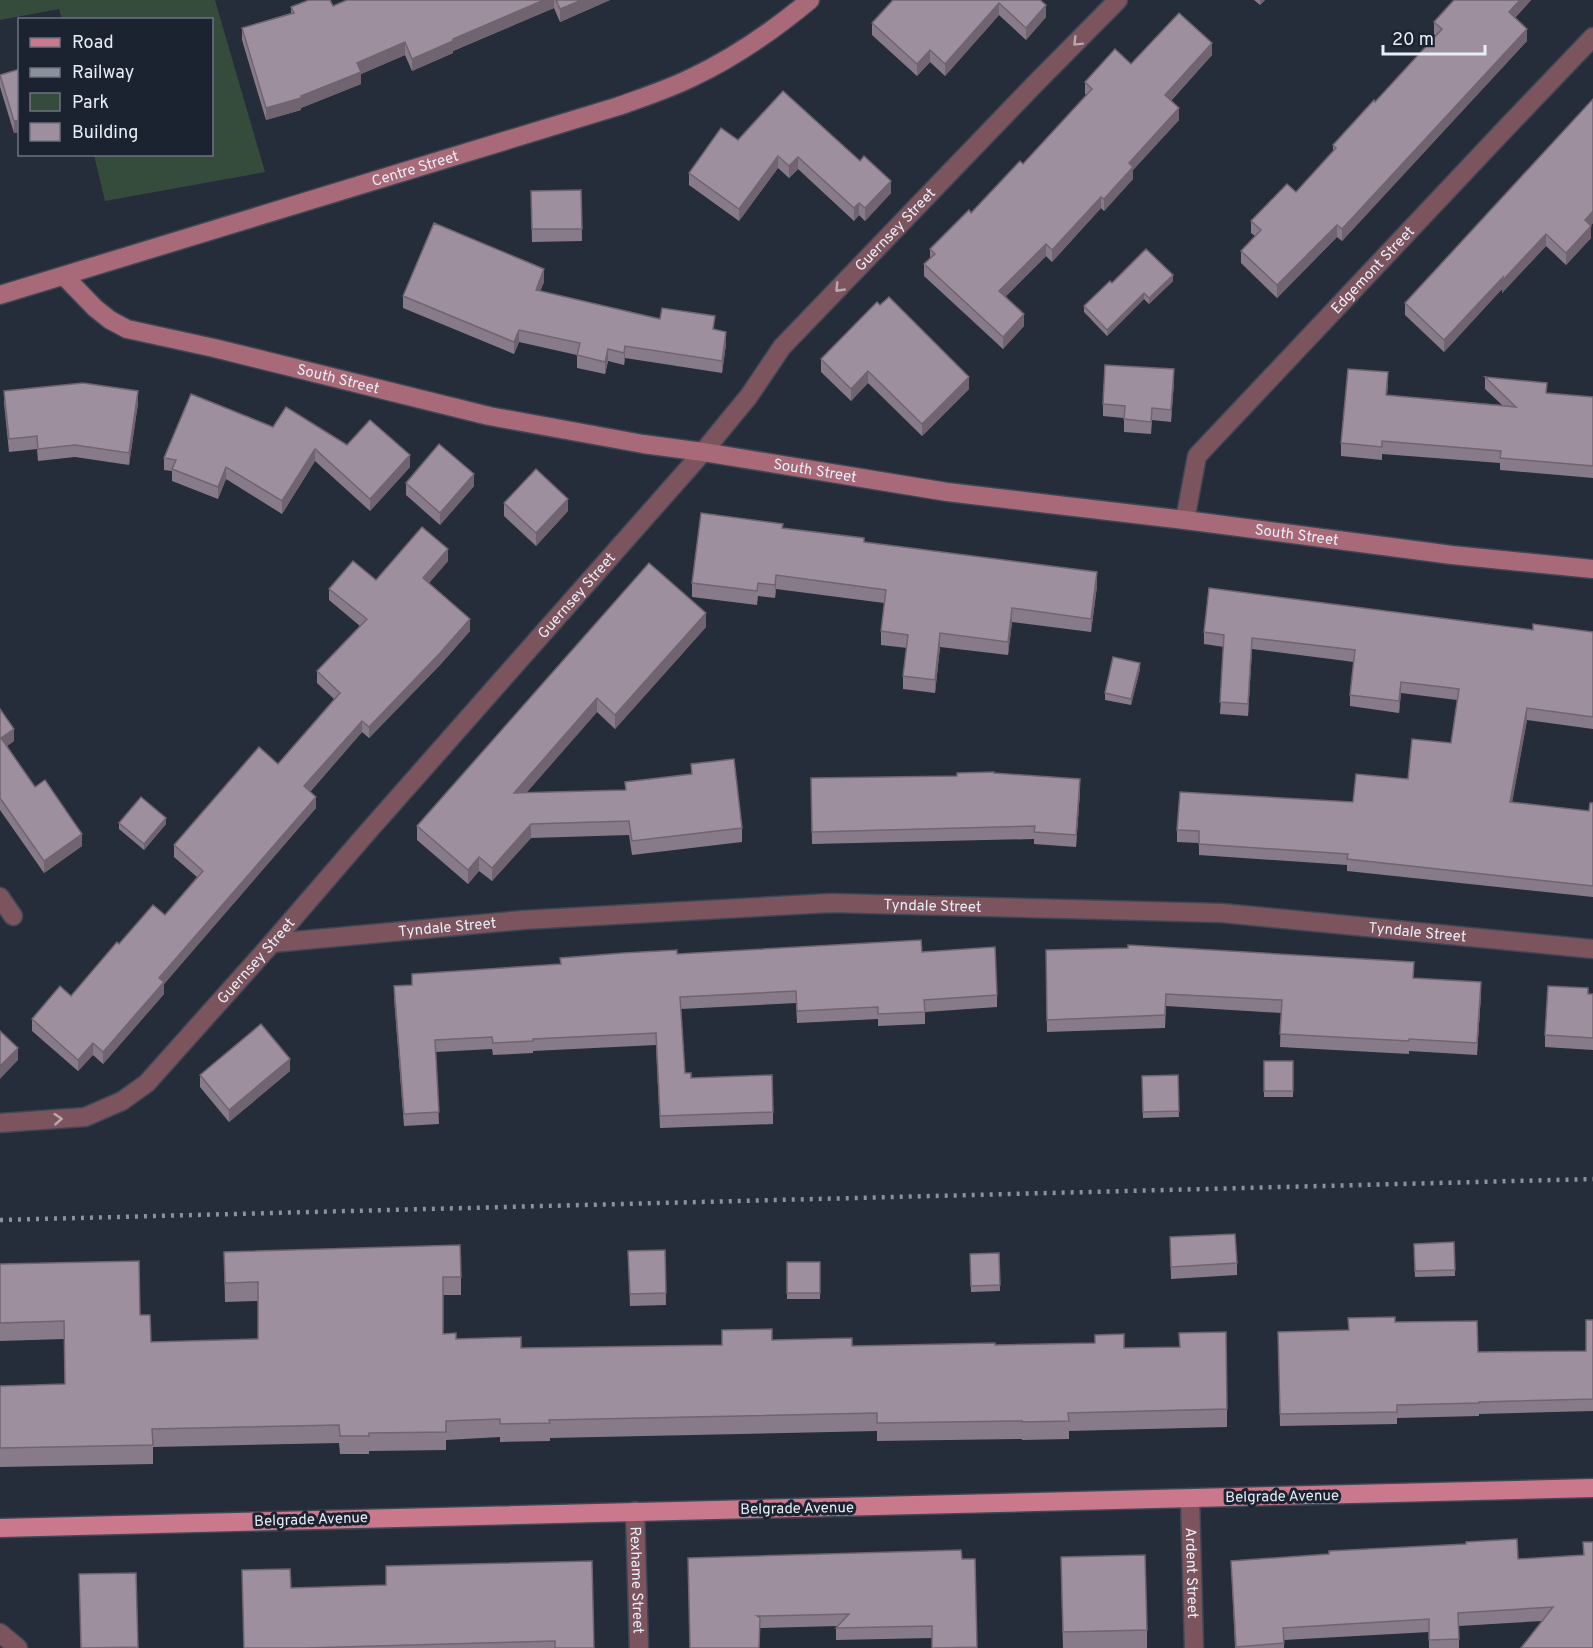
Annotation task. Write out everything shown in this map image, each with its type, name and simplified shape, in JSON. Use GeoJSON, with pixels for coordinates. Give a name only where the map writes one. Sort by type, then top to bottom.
{"type":"FeatureCollection","features":[{"type":"Feature","properties":{"kind":"main road","name":"Belgrade Avenue"},"geometry":{"type":"LineString","coordinates":[[0,1528],[1593,1488]]}},
{"type":"Feature","properties":{"kind":"street","name":"Centre Street"},"geometry":{"type":"LineString","coordinates":[[0,295],[619,106],[693,77],[730,57],[783,22],[810,0]]}},
{"type":"Feature","properties":{"kind":"street","name":"Guernsey Street"},"geometry":{"type":"LineString","coordinates":[[0,1123],[85,1117],[122,1101],[147,1083],[703,452],[749,396],[782,347],[1118,0]]}},
{"type":"Feature","properties":{"kind":"street","name":"Edgemont Street"},"geometry":{"type":"LineString","coordinates":[[1185,520],[1197,456],[1593,38]]}},
{"type":"Feature","properties":{"kind":"street","name":"South Street"},"geometry":{"type":"LineString","coordinates":[[64,276],[95,308],[110,320],[127,329],[214,348],[489,416],[643,444],[947,492],[1452,555],[1593,569]]}},
{"type":"Feature","properties":{"kind":"street"},"geometry":{"type":"LineString","coordinates":[[0,897],[13,916]]}},
{"type":"Feature","properties":{"kind":"street","name":"Tyndale Street"},"geometry":{"type":"LineString","coordinates":[[272,943],[523,920],[831,903],[1222,913],[1593,950]]}},
{"type":"Feature","properties":{"kind":"street","name":"Ardent Street"},"geometry":{"type":"LineString","coordinates":[[1190,1498],[1194,1648]]}},
{"type":"Feature","properties":{"kind":"street","name":"Rexhame Street"},"geometry":{"type":"LineString","coordinates":[[635,1511],[639,1648]]}},
{"type":"Feature","properties":{"kind":"street"},"geometry":{"type":"LineString","coordinates":[[0,1633],[18,1648]]}},
{"type":"Feature","properties":{"kind":"green space"},"geometry":{"type":"Polygon","coordinates":[[[0,0],[215,0],[265,172],[105,201],[94,156],[213,156],[213,18],[62,18],[59,9],[0,20],[0,0]]]}},
{"type":"Feature","properties":{"kind":"building"},"geometry":{"type":"Polygon","coordinates":[[[309,0],[330,0],[333,6],[347,0],[544,0],[412,59],[405,42],[357,63],[361,72],[301,96],[301,98],[266,108],[242,28],[294,13],[291,7],[309,0]]]}},
{"type":"Feature","properties":{"kind":"building"},"geometry":{"type":"Polygon","coordinates":[[[556,0],[582,0],[560,9],[556,0]]]}},
{"type":"Feature","properties":{"kind":"building"},"geometry":{"type":"Polygon","coordinates":[[[893,0],[1040,0],[1046,5],[1026,28],[999,3],[945,64],[930,50],[917,64],[872,23],[893,0]]]}},
{"type":"Feature","properties":{"kind":"building"},"geometry":{"type":"Polygon","coordinates":[[[1454,0],[1520,0],[1509,12],[1527,29],[1342,229],[1337,225],[1277,285],[1241,251],[1261,230],[1251,221],[1287,184],[1296,192],[1336,148],[1333,145],[1442,29],[1434,22],[1454,0]]]}},
{"type":"Feature","properties":{"kind":"building"},"geometry":{"type":"Polygon","coordinates":[[[1179,13],[1212,43],[1165,95],[1179,108],[1129,163],[1133,167],[1104,199],[1101,197],[1052,250],[1046,244],[999,291],[1024,314],[1003,337],[924,264],[935,254],[930,249],[969,210],[971,213],[1020,161],[1023,164],[1092,89],[1085,82],[1115,49],[1131,64],[1179,13]]]}},
{"type":"Feature","properties":{"kind":"building"},"geometry":{"type":"Polygon","coordinates":[[[18,70],[18,120],[14,121],[0,75],[18,70]]]}},
{"type":"Feature","properties":{"kind":"building"},"geometry":{"type":"Polygon","coordinates":[[[783,91],[860,161],[864,156],[891,181],[865,208],[859,203],[854,208],[798,157],[789,166],[778,156],[739,209],[689,173],[721,128],[738,140],[783,91]]]}},
{"type":"Feature","properties":{"kind":"building"},"geometry":{"type":"Polygon","coordinates":[[[1593,99],[1593,211],[1585,220],[1591,226],[1566,253],[1546,234],[1444,340],[1405,303],[1593,99]]]}},
{"type":"Feature","properties":{"kind":"building"},"geometry":{"type":"Polygon","coordinates":[[[581,190],[582,229],[532,229],[531,191],[581,190]]]}},
{"type":"Feature","properties":{"kind":"building"},"geometry":{"type":"Polygon","coordinates":[[[434,223],[544,269],[536,290],[660,319],[662,308],[715,316],[713,329],[726,332],[722,361],[625,346],[624,353],[608,349],[605,362],[577,355],[580,343],[519,330],[514,342],[403,296],[434,223]]]}},
{"type":"Feature","properties":{"kind":"building"},"geometry":{"type":"Polygon","coordinates":[[[1146,249],[1173,275],[1149,298],[1144,293],[1107,330],[1084,306],[1110,281],[1112,283],[1146,249]]]}},
{"type":"Feature","properties":{"kind":"building"},"geometry":{"type":"Polygon","coordinates":[[[889,297],[969,377],[922,424],[868,371],[851,389],[821,359],[877,302],[880,305],[889,297]]]}},
{"type":"Feature","properties":{"kind":"building"},"geometry":{"type":"Polygon","coordinates":[[[1105,365],[1174,369],[1171,410],[1152,408],[1151,422],[1124,419],[1125,406],[1103,404],[1105,365]]]}},
{"type":"Feature","properties":{"kind":"building"},"geometry":{"type":"Polygon","coordinates":[[[1348,369],[1388,372],[1386,395],[1516,407],[1485,377],[1547,383],[1546,393],[1593,397],[1593,466],[1500,458],[1501,451],[1382,441],[1382,447],[1341,443],[1348,369]]]}},
{"type":"Feature","properties":{"kind":"building"},"geometry":{"type":"Polygon","coordinates":[[[83,383],[138,391],[129,453],[75,445],[38,449],[37,436],[9,439],[4,391],[83,383]]]}},
{"type":"Feature","properties":{"kind":"building"},"geometry":{"type":"Polygon","coordinates":[[[191,394],[273,427],[286,407],[347,445],[370,420],[410,455],[370,499],[315,449],[282,501],[226,467],[218,487],[172,469],[176,460],[164,458],[191,394]]]}},
{"type":"Feature","properties":{"kind":"building"},"geometry":{"type":"Polygon","coordinates":[[[439,444],[474,474],[440,513],[406,483],[439,444]]]}},
{"type":"Feature","properties":{"kind":"building"},"geometry":{"type":"Polygon","coordinates":[[[536,469],[568,499],[536,533],[504,503],[536,469]]]}},
{"type":"Feature","properties":{"kind":"building"},"geometry":{"type":"Polygon","coordinates":[[[701,513],[783,524],[782,528],[864,538],[864,542],[1097,572],[1091,619],[1012,608],[1008,642],[940,633],[935,680],[903,676],[908,635],[881,631],[886,590],[776,575],[775,585],[758,583],[757,591],[692,583],[701,513]]]}},
{"type":"Feature","properties":{"kind":"building"},"geometry":{"type":"Polygon","coordinates":[[[422,527],[448,549],[423,578],[470,619],[369,727],[362,721],[304,786],[316,797],[159,978],[164,982],[103,1052],[93,1043],[78,1060],[32,1019],[60,986],[71,996],[117,942],[119,944],[153,905],[165,915],[203,871],[174,845],[259,747],[278,764],[340,693],[317,671],[367,619],[329,589],[353,561],[376,580],[422,527]]]}},
{"type":"Feature","properties":{"kind":"building"},"geometry":{"type":"Polygon","coordinates":[[[649,563],[706,613],[615,715],[597,698],[514,793],[626,790],[625,782],[692,774],[691,764],[734,759],[742,828],[632,841],[629,821],[531,824],[492,868],[479,857],[468,870],[417,826],[649,563]]]}},
{"type":"Feature","properties":{"kind":"building"},"geometry":{"type":"Polygon","coordinates":[[[1209,588],[1533,630],[1533,624],[1593,632],[1593,717],[1527,708],[1510,802],[1589,811],[1590,803],[1593,803],[1593,886],[1347,859],[1348,854],[1199,844],[1199,831],[1177,830],[1180,792],[1353,802],[1356,774],[1408,779],[1412,739],[1451,743],[1459,689],[1401,682],[1399,701],[1350,695],[1355,650],[1252,638],[1248,704],[1220,702],[1224,635],[1204,632],[1209,588]]]}},
{"type":"Feature","properties":{"kind":"building"},"geometry":{"type":"Polygon","coordinates":[[[1113,657],[1140,663],[1131,699],[1105,693],[1113,657]]]}},
{"type":"Feature","properties":{"kind":"building"},"geometry":{"type":"Polygon","coordinates":[[[0,709],[14,729],[1,738],[35,787],[45,780],[82,834],[44,861],[0,798],[0,709]]]}},
{"type":"Feature","properties":{"kind":"building"},"geometry":{"type":"Polygon","coordinates":[[[994,772],[1080,779],[1076,835],[1034,832],[1035,826],[812,832],[811,778],[957,776],[957,773],[994,772]]]}},
{"type":"Feature","properties":{"kind":"building"},"geometry":{"type":"Polygon","coordinates":[[[141,797],[166,818],[144,844],[119,823],[141,797]]]}},
{"type":"Feature","properties":{"kind":"building"},"geometry":{"type":"Polygon","coordinates":[[[921,940],[922,952],[995,947],[997,995],[924,1000],[925,1012],[878,1014],[878,1007],[797,1011],[796,991],[680,997],[685,1073],[691,1073],[691,1078],[772,1075],[773,1112],[660,1116],[656,1033],[493,1043],[492,1037],[435,1040],[439,1112],[404,1114],[394,986],[412,985],[412,974],[561,964],[560,958],[623,953],[677,950],[677,954],[921,940]]]}},
{"type":"Feature","properties":{"kind":"building"},"geometry":{"type":"Polygon","coordinates":[[[1128,945],[1414,962],[1413,978],[1481,982],[1477,1043],[1280,1034],[1282,1000],[1166,994],[1165,1015],[1047,1020],[1046,950],[1128,948],[1128,945]]]}},
{"type":"Feature","properties":{"kind":"building"},"geometry":{"type":"Polygon","coordinates":[[[1548,986],[1588,988],[1588,994],[1593,994],[1593,1038],[1545,1035],[1548,986]]]}},
{"type":"Feature","properties":{"kind":"building"},"geometry":{"type":"Polygon","coordinates":[[[261,1024],[290,1059],[229,1110],[200,1075],[261,1024]]]}},
{"type":"Feature","properties":{"kind":"building"},"geometry":{"type":"Polygon","coordinates":[[[0,1031],[18,1048],[0,1066],[0,1031]]]}},
{"type":"Feature","properties":{"kind":"building"},"geometry":{"type":"Polygon","coordinates":[[[1264,1061],[1293,1061],[1293,1091],[1264,1091],[1264,1061]]]}},
{"type":"Feature","properties":{"kind":"building"},"geometry":{"type":"Polygon","coordinates":[[[1178,1075],[1179,1111],[1143,1112],[1142,1076],[1178,1075]]]}},
{"type":"Feature","properties":{"kind":"building"},"geometry":{"type":"Polygon","coordinates":[[[1235,1234],[1237,1263],[1171,1267],[1170,1237],[1235,1234]]]}},
{"type":"Feature","properties":{"kind":"building"},"geometry":{"type":"Polygon","coordinates":[[[1454,1242],[1455,1270],[1415,1271],[1414,1244],[1454,1242]]]}},
{"type":"Feature","properties":{"kind":"building"},"geometry":{"type":"Polygon","coordinates":[[[460,1245],[461,1277],[443,1277],[443,1334],[456,1333],[456,1339],[521,1337],[521,1348],[722,1345],[722,1330],[772,1329],[772,1340],[852,1338],[852,1346],[1095,1343],[1095,1335],[1124,1334],[1124,1348],[1180,1347],[1179,1333],[1226,1332],[1227,1409],[1068,1413],[1069,1421],[1022,1422],[877,1423],[877,1413],[549,1420],[550,1423],[500,1424],[500,1419],[446,1421],[446,1432],[369,1433],[369,1436],[340,1436],[339,1425],[152,1429],[153,1445],[0,1448],[0,1386],[65,1384],[64,1321],[0,1323],[0,1264],[139,1261],[140,1315],[150,1315],[151,1342],[258,1339],[258,1282],[225,1283],[224,1252],[460,1245]]]}},
{"type":"Feature","properties":{"kind":"building"},"geometry":{"type":"Polygon","coordinates":[[[665,1250],[666,1293],[630,1294],[628,1251],[665,1250]]]}},
{"type":"Feature","properties":{"kind":"building"},"geometry":{"type":"Polygon","coordinates":[[[999,1253],[1000,1285],[971,1286],[970,1254],[999,1253]]]}},
{"type":"Feature","properties":{"kind":"building"},"geometry":{"type":"Polygon","coordinates":[[[787,1262],[820,1262],[820,1293],[787,1293],[787,1262]]]}},
{"type":"Feature","properties":{"kind":"building"},"geometry":{"type":"Polygon","coordinates":[[[1395,1317],[1395,1322],[1477,1321],[1478,1352],[1586,1351],[1586,1320],[1593,1320],[1593,1399],[1397,1405],[1397,1412],[1280,1414],[1278,1332],[1349,1330],[1348,1318],[1395,1317]]]}},
{"type":"Feature","properties":{"kind":"building"},"geometry":{"type":"Polygon","coordinates":[[[1517,1539],[1518,1559],[1584,1555],[1583,1542],[1593,1542],[1593,1648],[1521,1648],[1553,1607],[1458,1613],[1459,1639],[1429,1640],[1429,1619],[1283,1628],[1284,1643],[1236,1647],[1231,1561],[1329,1554],[1329,1551],[1517,1539]]]}},
{"type":"Feature","properties":{"kind":"building"},"geometry":{"type":"Polygon","coordinates":[[[961,1550],[962,1559],[975,1559],[977,1647],[932,1648],[932,1626],[836,1628],[849,1614],[757,1616],[760,1618],[759,1648],[690,1648],[688,1558],[961,1550]]]}},
{"type":"Feature","properties":{"kind":"building"},"geometry":{"type":"Polygon","coordinates":[[[1145,1555],[1147,1630],[1063,1632],[1061,1557],[1145,1555]]]}},
{"type":"Feature","properties":{"kind":"building"},"geometry":{"type":"Polygon","coordinates":[[[592,1561],[594,1648],[555,1648],[555,1641],[244,1648],[242,1570],[290,1569],[291,1588],[386,1585],[386,1566],[592,1561]]]}},
{"type":"Feature","properties":{"kind":"building"},"geometry":{"type":"Polygon","coordinates":[[[136,1573],[138,1647],[81,1648],[79,1574],[136,1573]]]}},
{"type":"Feature","properties":{"kind":"railway"},"geometry":{"type":"LineString","coordinates":[[0,1220],[1593,1179]]}}]}
